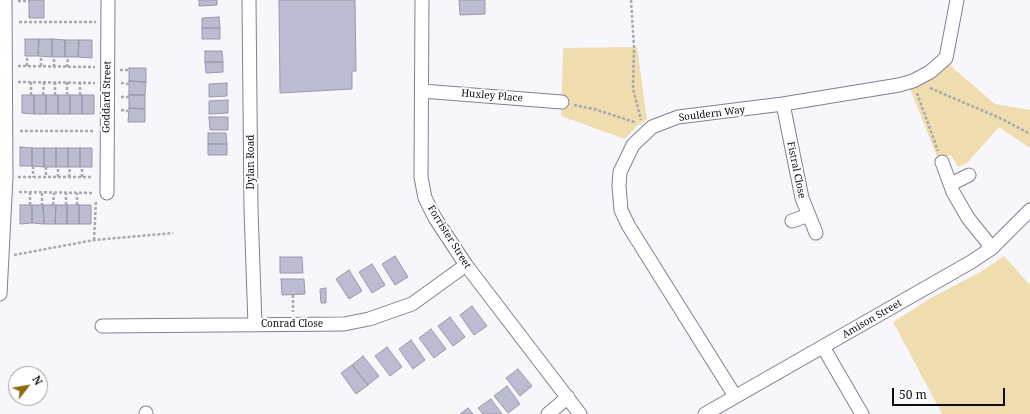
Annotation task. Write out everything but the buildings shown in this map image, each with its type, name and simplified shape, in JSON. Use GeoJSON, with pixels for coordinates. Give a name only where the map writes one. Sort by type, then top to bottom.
{"type":"FeatureCollection","features":[{"type":"Feature","properties":{"kind":"street"},"geometry":{"type":"LineString","coordinates":[[0,294],[6,177],[5,22],[12,0]]}},
{"type":"Feature","properties":{"kind":"street","name":"Goddard Street"},"geometry":{"type":"LineString","coordinates":[[107,193],[108,0]]}},
{"type":"Feature","properties":{"kind":"street","name":"Dylan Road"},"geometry":{"type":"LineString","coordinates":[[249,0],[251,209],[255,324]]}},
{"type":"Feature","properties":{"kind":"street","name":"Forrister Street"},"geometry":{"type":"LineString","coordinates":[[422,0],[422,177],[426,198],[435,218],[466,265],[580,414]]}},
{"type":"Feature","properties":{"kind":"street","name":"Souldern Way"},"geometry":{"type":"LineString","coordinates":[[735,396],[628,225],[621,210],[619,186],[620,172],[633,145],[652,127],[678,117],[783,104],[899,85],[913,81],[930,72],[946,58],[957,0]]}},
{"type":"Feature","properties":{"kind":"street","name":"Huxley Place"},"geometry":{"type":"LineString","coordinates":[[422,91],[562,102]]}},
{"type":"Feature","properties":{"kind":"street","name":"Fistral Close"},"geometry":{"type":"LineString","coordinates":[[783,104],[802,198],[816,233]]}},
{"type":"Feature","properties":{"kind":"street"},"geometry":{"type":"LineString","coordinates":[[942,162],[968,218],[992,248]]}},
{"type":"Feature","properties":{"kind":"street"},"geometry":{"type":"LineString","coordinates":[[951,184],[969,175]]}},
{"type":"Feature","properties":{"kind":"street","name":"Amison Street"},"geometry":{"type":"LineString","coordinates":[[705,414],[971,262],[992,248],[1030,210]]}},
{"type":"Feature","properties":{"kind":"street"},"geometry":{"type":"LineString","coordinates":[[792,222],[809,215]]}},
{"type":"Feature","properties":{"kind":"street","name":"Conrad Close"},"geometry":{"type":"LineString","coordinates":[[102,326],[344,324],[369,319],[412,304],[466,265]]}},
{"type":"Feature","properties":{"kind":"street"},"geometry":{"type":"LineString","coordinates":[[823,347],[862,414]]}},
{"type":"Feature","properties":{"kind":"street"},"geometry":{"type":"LineString","coordinates":[[548,414],[568,397]]}},
{"type":"Feature","properties":{"kind":"path"},"geometry":{"type":"LineString","coordinates":[[12,0],[30,1]]}},
{"type":"Feature","properties":{"kind":"path"},"geometry":{"type":"LineString","coordinates":[[632,0],[634,47],[633,89],[645,134]]}},
{"type":"Feature","properties":{"kind":"path"},"geometry":{"type":"LineString","coordinates":[[5,22],[108,22]]}},
{"type":"Feature","properties":{"kind":"path"},"geometry":{"type":"LineString","coordinates":[[27,66],[28,56]]}},
{"type":"Feature","properties":{"kind":"path"},"geometry":{"type":"LineString","coordinates":[[41,56],[41,66]]}},
{"type":"Feature","properties":{"kind":"path"},"geometry":{"type":"LineString","coordinates":[[54,57],[54,67]]}},
{"type":"Feature","properties":{"kind":"path"},"geometry":{"type":"LineString","coordinates":[[67,67],[68,57]]}},
{"type":"Feature","properties":{"kind":"path"},"geometry":{"type":"LineString","coordinates":[[5,66],[108,67]]}},
{"type":"Feature","properties":{"kind":"path"},"geometry":{"type":"LineString","coordinates":[[913,81],[1030,134]]}},
{"type":"Feature","properties":{"kind":"path"},"geometry":{"type":"LineString","coordinates":[[913,81],[942,162]]}},
{"type":"Feature","properties":{"kind":"path"},"geometry":{"type":"LineString","coordinates":[[5,82],[80,82],[80,95]]}},
{"type":"Feature","properties":{"kind":"path"},"geometry":{"type":"LineString","coordinates":[[31,95],[32,82]]}},
{"type":"Feature","properties":{"kind":"path"},"geometry":{"type":"LineString","coordinates":[[43,95],[44,82]]}},
{"type":"Feature","properties":{"kind":"path"},"geometry":{"type":"LineString","coordinates":[[55,82],[55,95]]}},
{"type":"Feature","properties":{"kind":"path"},"geometry":{"type":"LineString","coordinates":[[67,82],[67,95]]}},
{"type":"Feature","properties":{"kind":"path"},"geometry":{"type":"LineString","coordinates":[[562,102],[594,109],[634,122],[645,134]]}},
{"type":"Feature","properties":{"kind":"path"},"geometry":{"type":"LineString","coordinates":[[6,131],[107,131]]}},
{"type":"Feature","properties":{"kind":"path"},"geometry":{"type":"LineString","coordinates":[[34,166],[34,177]]}},
{"type":"Feature","properties":{"kind":"path"},"geometry":{"type":"LineString","coordinates":[[46,167],[46,177]]}},
{"type":"Feature","properties":{"kind":"path"},"geometry":{"type":"LineString","coordinates":[[58,167],[58,177]]}},
{"type":"Feature","properties":{"kind":"path"},"geometry":{"type":"LineString","coordinates":[[69,177],[70,167]]}},
{"type":"Feature","properties":{"kind":"path"},"geometry":{"type":"LineString","coordinates":[[82,167],[82,177]]}},
{"type":"Feature","properties":{"kind":"path"},"geometry":{"type":"LineString","coordinates":[[6,177],[107,176]]}},
{"type":"Feature","properties":{"kind":"path"},"geometry":{"type":"LineString","coordinates":[[5,192],[107,193]]}},
{"type":"Feature","properties":{"kind":"path"},"geometry":{"type":"LineString","coordinates":[[30,192],[30,205]]}},
{"type":"Feature","properties":{"kind":"path"},"geometry":{"type":"LineString","coordinates":[[42,193],[42,204]]}},
{"type":"Feature","properties":{"kind":"path"},"geometry":{"type":"LineString","coordinates":[[54,193],[54,205]]}},
{"type":"Feature","properties":{"kind":"path"},"geometry":{"type":"LineString","coordinates":[[66,193],[66,205]]}},
{"type":"Feature","properties":{"kind":"path"},"geometry":{"type":"LineString","coordinates":[[77,193],[77,205]]}},
{"type":"Feature","properties":{"kind":"path"},"geometry":{"type":"LineString","coordinates":[[2,257],[94,240],[173,234]]}},
{"type":"Feature","properties":{"kind":"shaded area"},"geometry":{"type":"Polygon","coordinates":[[[637,47],[647,119],[636,127],[625,139],[561,116],[563,48],[637,47]]]}},
{"type":"Feature","properties":{"kind":"shaded area"},"geometry":{"type":"Polygon","coordinates":[[[947,63],[995,104],[1030,110],[1030,148],[999,127],[967,163],[958,167],[951,155],[938,159],[909,86],[947,63]]]}},
{"type":"Feature","properties":{"kind":"shaded area"},"geometry":{"type":"Polygon","coordinates":[[[1004,256],[1030,285],[1030,414],[942,414],[893,322],[931,298],[982,271],[1004,256]]]}}]}
